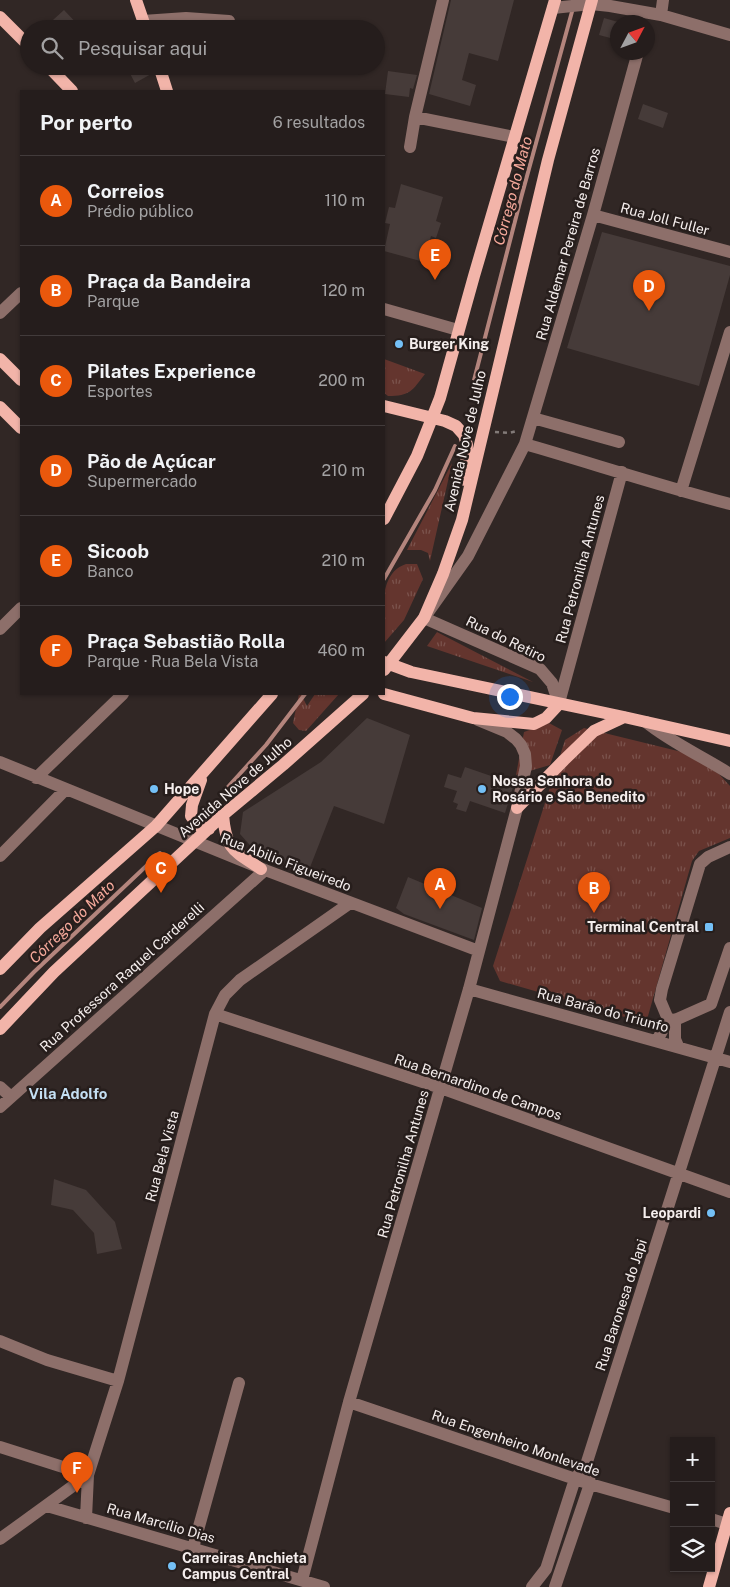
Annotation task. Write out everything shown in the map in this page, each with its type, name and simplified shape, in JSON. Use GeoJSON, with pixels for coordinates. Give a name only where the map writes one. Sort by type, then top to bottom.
{"type":"FeatureCollection","features":[{"type":"Feature","properties":{"kind":"main road"},"geometry":{"type":"LineString","coordinates":[[136,0],[143,20]]}},
{"type":"Feature","properties":{"kind":"main road","name":"Avenida Nove de Julho"},"geometry":{"type":"LineString","coordinates":[[385,669],[424,618],[444,574],[462,520],[548,160],[590,3]]}},
{"type":"Feature","properties":{"kind":"main road"},"geometry":{"type":"LineString","coordinates":[[385,517],[417,456],[440,398],[458,330],[554,4]]}},
{"type":"Feature","properties":{"kind":"main road"},"geometry":{"type":"LineString","coordinates":[[0,17],[20,37]]}},
{"type":"Feature","properties":{"kind":"main road"},"geometry":{"type":"LineString","coordinates":[[57,75],[71,90]]}},
{"type":"Feature","properties":{"kind":"main road"},"geometry":{"type":"LineString","coordinates":[[162,75],[167,90]]}},
{"type":"Feature","properties":{"kind":"main road"},"geometry":{"type":"LineString","coordinates":[[0,358],[20,379]]}},
{"type":"Feature","properties":{"kind":"main road"},"geometry":{"type":"LineString","coordinates":[[385,406],[445,421],[456,426],[464,435],[467,445],[462,520]]}},
{"type":"Feature","properties":{"kind":"main road"},"geometry":{"type":"LineString","coordinates":[[0,407],[20,427]]}},
{"type":"Feature","properties":{"kind":"main road"},"geometry":{"type":"LineString","coordinates":[[385,662],[411,672],[624,716],[730,741]]}},
{"type":"Feature","properties":{"kind":"main road"},"geometry":{"type":"LineString","coordinates":[[385,694],[473,718],[534,724],[546,718],[559,704]]}},
{"type":"Feature","properties":{"kind":"main road","name":"Avenida Nove de Julho"},"geometry":{"type":"LineString","coordinates":[[0,969],[40,928],[156,826],[271,695]]}},
{"type":"Feature","properties":{"kind":"main road","name":"Avenida Nove de Julho"},"geometry":{"type":"LineString","coordinates":[[0,1029],[54,972],[223,814],[361,695]]}},
{"type":"Feature","properties":{"kind":"main road"},"geometry":{"type":"LineString","coordinates":[[517,808],[594,731],[624,716]]}},
{"type":"Feature","properties":{"kind":"main road"},"geometry":{"type":"LineString","coordinates":[[204,773],[192,805],[190,816],[199,826],[209,829]]}},
{"type":"Feature","properties":{"kind":"main road"},"geometry":{"type":"LineString","coordinates":[[223,814],[225,834],[233,850],[263,870]]}},
{"type":"Feature","properties":{"kind":"main road"},"geometry":{"type":"LineString","coordinates":[[709,1587],[729,1520]]}},
{"type":"Feature","properties":{"kind":"street"},"geometry":{"type":"LineString","coordinates":[[410,147],[415,117],[443,0]]}},
{"type":"Feature","properties":{"kind":"street"},"geometry":{"type":"LineString","coordinates":[[653,15],[663,0]]}},
{"type":"Feature","properties":{"kind":"street"},"geometry":{"type":"LineString","coordinates":[[554,4],[567,7],[590,3],[643,15]]}},
{"type":"Feature","properties":{"kind":"street"},"geometry":{"type":"LineString","coordinates":[[174,20],[186,18],[215,20]]}},
{"type":"Feature","properties":{"kind":"street"},"geometry":{"type":"LineString","coordinates":[[655,18],[730,35]]}},
{"type":"Feature","properties":{"kind":"street","name":"Rua Aldemar Pereira de Barros"},"geometry":{"type":"LineString","coordinates":[[424,618],[468,556],[525,444],[636,60]]}},
{"type":"Feature","properties":{"kind":"street"},"geometry":{"type":"LineString","coordinates":[[415,117],[514,137]]}},
{"type":"Feature","properties":{"kind":"street","name":"Rua Joll Fuller"},"geometry":{"type":"LineString","coordinates":[[592,215],[730,252]]}},
{"type":"Feature","properties":{"kind":"street"},"geometry":{"type":"LineString","coordinates":[[0,313],[20,293]]}},
{"type":"Feature","properties":{"kind":"street"},"geometry":{"type":"LineString","coordinates":[[385,309],[458,330]]}},
{"type":"Feature","properties":{"kind":"street"},"geometry":{"type":"LineString","coordinates":[[681,491],[730,332]]}},
{"type":"Feature","properties":{"kind":"street"},"geometry":{"type":"LineString","coordinates":[[534,418],[619,442]]}},
{"type":"Feature","properties":{"kind":"street"},"geometry":{"type":"LineString","coordinates":[[525,444],[730,504]]}},
{"type":"Feature","properties":{"kind":"street","name":"Rua Petronilha Antunes"},"geometry":{"type":"LineString","coordinates":[[559,704],[622,472]]}},
{"type":"Feature","properties":{"kind":"street"},"geometry":{"type":"LineString","coordinates":[[0,629],[20,609]]}},
{"type":"Feature","properties":{"kind":"street","name":"Rua do Retiro"},"geometry":{"type":"LineString","coordinates":[[424,618],[540,669],[552,683],[559,704]]}},
{"type":"Feature","properties":{"kind":"street"},"geometry":{"type":"LineString","coordinates":[[36,778],[122,695]]}},
{"type":"Feature","properties":{"kind":"street","name":"Rua Petronilha Antunes"},"geometry":{"type":"LineString","coordinates":[[302,1580],[349,1402],[469,989],[517,808],[526,766],[522,745],[507,732],[473,718]]}},
{"type":"Feature","properties":{"kind":"street"},"geometry":{"type":"LineString","coordinates":[[646,722],[672,742],[715,764],[730,774]]}},
{"type":"Feature","properties":{"kind":"street","name":"Rua Abilio Figueiredo"},"geometry":{"type":"LineString","coordinates":[[0,762],[263,870],[479,951]]}},
{"type":"Feature","properties":{"kind":"street"},"geometry":{"type":"LineString","coordinates":[[0,856],[65,790]]}},
{"type":"Feature","properties":{"kind":"street"},"geometry":{"type":"LineString","coordinates":[[678,1046],[672,1019],[660,1000],[662,989],[700,864],[708,857],[730,847]]}},
{"type":"Feature","properties":{"kind":"street","name":"Rua Professora Raquel Carderelli"},"geometry":{"type":"LineString","coordinates":[[0,1107],[263,870]]}},
{"type":"Feature","properties":{"kind":"street","name":"Rua Bela Vista"},"geometry":{"type":"LineString","coordinates":[[86,1518],[88,1475],[118,1381],[215,1014],[225,995],[240,980],[350,903]]}},
{"type":"Feature","properties":{"kind":"street"},"geometry":{"type":"LineString","coordinates":[[657,1041],[672,1019],[711,1004],[730,948]]}},
{"type":"Feature","properties":{"kind":"street","name":"Rua Barão do Triunfo"},"geometry":{"type":"LineString","coordinates":[[469,989],[730,1062]]}},
{"type":"Feature","properties":{"kind":"street","name":"Rua Baronesa do Japi"},"geometry":{"type":"LineString","coordinates":[[532,1587],[546,1569],[575,1479],[586,1465],[730,1012]]}},
{"type":"Feature","properties":{"kind":"street","name":"Rua Bernardino de Campos"},"geometry":{"type":"LineString","coordinates":[[215,1014],[441,1088],[730,1192]]}},
{"type":"Feature","properties":{"kind":"street"},"geometry":{"type":"LineString","coordinates":[[0,1086],[11,1097]]}},
{"type":"Feature","properties":{"kind":"street"},"geometry":{"type":"LineString","coordinates":[[0,1341],[47,1360],[118,1381]]}},
{"type":"Feature","properties":{"kind":"street"},"geometry":{"type":"LineString","coordinates":[[193,1548],[239,1384]]}},
{"type":"Feature","properties":{"kind":"street","name":"Rua Engenheiro Monlevade"},"geometry":{"type":"LineString","coordinates":[[349,1402],[590,1484],[670,1507]]}},
{"type":"Feature","properties":{"kind":"street"},"geometry":{"type":"LineString","coordinates":[[0,1447],[88,1475]]}},
{"type":"Feature","properties":{"kind":"street","name":"Rua Baronesa do Japi"},"geometry":{"type":"LineString","coordinates":[[586,1465],[590,1484]]}},
{"type":"Feature","properties":{"kind":"street"},"geometry":{"type":"LineString","coordinates":[[0,1539],[88,1475]]}},
{"type":"Feature","properties":{"kind":"street"},"geometry":{"type":"LineString","coordinates":[[555,1587],[590,1484]]}},
{"type":"Feature","properties":{"kind":"street","name":"Rua Marcílio Dias"},"geometry":{"type":"LineString","coordinates":[[47,1506],[324,1587]]}},
{"type":"Feature","properties":{"kind":"street"},"geometry":{"type":"LineString","coordinates":[[715,1519],[729,1520]]}},
{"type":"Feature","properties":{"kind":"green space"},"geometry":{"type":"Polygon","coordinates":[[[385,359],[425,374],[417,385],[406,394],[388,396],[385,394],[385,359]]]}},
{"type":"Feature","properties":{"kind":"green space"},"geometry":{"type":"Polygon","coordinates":[[[452,463],[430,561],[428,553],[421,550],[407,550],[452,463]]]}},
{"type":"Feature","properties":{"kind":"green space"},"geometry":{"type":"Polygon","coordinates":[[[406,564],[417,564],[423,579],[404,620],[385,642],[385,592],[390,577],[396,569],[406,564]]]}},
{"type":"Feature","properties":{"kind":"green space"},"geometry":{"type":"Polygon","coordinates":[[[437,632],[533,682],[427,646],[437,632]]]}},
{"type":"Feature","properties":{"kind":"green space"},"geometry":{"type":"Polygon","coordinates":[[[299,695],[302,695],[307,706],[314,695],[338,695],[306,731],[299,730],[293,723],[299,695]]]}},
{"type":"Feature","properties":{"kind":"green space"},"geometry":{"type":"Polygon","coordinates":[[[549,723],[562,730],[550,765],[516,775],[524,732],[549,723]]]}},
{"type":"Feature","properties":{"kind":"green space"},"geometry":{"type":"Polygon","coordinates":[[[584,728],[686,753],[719,774],[730,786],[730,838],[699,851],[692,861],[648,1016],[642,1022],[500,981],[493,966],[565,740],[584,728]]]}},
{"type":"Feature","properties":{"kind":"building"},"geometry":{"type":"Polygon","coordinates":[[[451,0],[514,0],[498,61],[469,53],[462,80],[476,85],[470,106],[429,94],[451,0]]]}},
{"type":"Feature","properties":{"kind":"building"},"geometry":{"type":"Polygon","coordinates":[[[64,10],[73,20],[53,20],[64,10]]]}},
{"type":"Feature","properties":{"kind":"building"},"geometry":{"type":"Polygon","coordinates":[[[604,18],[610,20],[610,38],[599,35],[604,18]]]}},
{"type":"Feature","properties":{"kind":"building"},"geometry":{"type":"Polygon","coordinates":[[[388,71],[417,75],[413,89],[410,88],[409,97],[385,94],[388,71]]]}},
{"type":"Feature","properties":{"kind":"building"},"geometry":{"type":"Polygon","coordinates":[[[131,75],[149,75],[135,83],[131,75]]]}},
{"type":"Feature","properties":{"kind":"building"},"geometry":{"type":"Polygon","coordinates":[[[643,104],[668,113],[663,128],[638,119],[643,104]]]}},
{"type":"Feature","properties":{"kind":"building"},"geometry":{"type":"Polygon","coordinates":[[[401,184],[443,197],[436,221],[441,223],[436,238],[431,236],[424,262],[385,251],[390,224],[385,223],[389,207],[395,208],[401,184]]]}},
{"type":"Feature","properties":{"kind":"building"},"geometry":{"type":"Polygon","coordinates":[[[602,232],[730,266],[730,275],[699,386],[567,348],[602,232]]]}},
{"type":"Feature","properties":{"kind":"building"},"geometry":{"type":"Polygon","coordinates":[[[367,718],[410,735],[384,824],[334,806],[307,875],[257,853],[240,834],[243,812],[321,762],[367,718]]]}},
{"type":"Feature","properties":{"kind":"building","name":"Nossa Senhora do Rosário e São Benedito"},"geometry":{"type":"Polygon","coordinates":[[[465,767],[514,784],[505,813],[470,801],[466,812],[456,809],[458,804],[453,802],[457,791],[444,787],[448,774],[461,778],[465,767]]]}},
{"type":"Feature","properties":{"kind":"building"},"geometry":{"type":"Polygon","coordinates":[[[408,877],[482,908],[474,940],[404,914],[396,908],[408,877]]]}},
{"type":"Feature","properties":{"kind":"building"},"geometry":{"type":"Polygon","coordinates":[[[54,1179],[86,1190],[115,1222],[122,1249],[97,1254],[94,1233],[73,1210],[51,1205],[54,1179]]]}},
{"type":"Feature","properties":{"kind":"waterway","name":"Córrego do Mato"},"geometry":{"type":"LineString","coordinates":[[472,388],[573,8]]}},
{"type":"Feature","properties":{"kind":"waterway","name":"Córrego do Mato"},"geometry":{"type":"LineString","coordinates":[[385,577],[435,490],[455,446]]}},
{"type":"Feature","properties":{"kind":"waterway","name":"Córrego do Mato"},"geometry":{"type":"LineString","coordinates":[[227,788],[266,745],[304,695]]}},
{"type":"Feature","properties":{"kind":"waterway","name":"Córrego do Mato"},"geometry":{"type":"LineString","coordinates":[[0,1007],[34,972],[160,853]]}},
{"type":"Feature","properties":{"kind":"place","name":"Sicoob"},"geometry":{"type":"Point","coordinates":[435,280]}},
{"type":"Feature","properties":{"kind":"place","name":"Pão de Açúcar"},"geometry":{"type":"Point","coordinates":[649,311]}},
{"type":"Feature","properties":{"kind":"place","name":"Burger King"},"geometry":{"type":"Point","coordinates":[399,344]}},
{"type":"Feature","properties":{"kind":"place","name":"Hope"},"geometry":{"type":"Point","coordinates":[154,789]}},
{"type":"Feature","properties":{"kind":"place","name":"Nossa Senhora do Rosário e São Benedito"},"geometry":{"type":"Point","coordinates":[482,789]}},
{"type":"Feature","properties":{"kind":"place","name":"Pilates Experience"},"geometry":{"type":"Point","coordinates":[161,893]}},
{"type":"Feature","properties":{"kind":"place","name":"Correios"},"geometry":{"type":"Point","coordinates":[440,909]}},
{"type":"Feature","properties":{"kind":"place","name":"Praça da Bandeira"},"geometry":{"type":"Point","coordinates":[594,913]}},
{"type":"Feature","properties":{"kind":"place","name":"Terminal Central"},"geometry":{"type":"Point","coordinates":[709,927]}},
{"type":"Feature","properties":{"kind":"place","name":"Leopardi"},"geometry":{"type":"Point","coordinates":[711,1213]}},
{"type":"Feature","properties":{"kind":"place","name":"Praça Sebastião Rolla"},"geometry":{"type":"Point","coordinates":[77,1493]}},
{"type":"Feature","properties":{"kind":"place","name":"Carreiras Anchieta Campus Central"},"geometry":{"type":"Point","coordinates":[172,1566]}},
{"type":"Feature","properties":{"kind":"district","name":"Vila Adolfo"},"geometry":{"type":"Point","coordinates":[68,1094]}}]}
